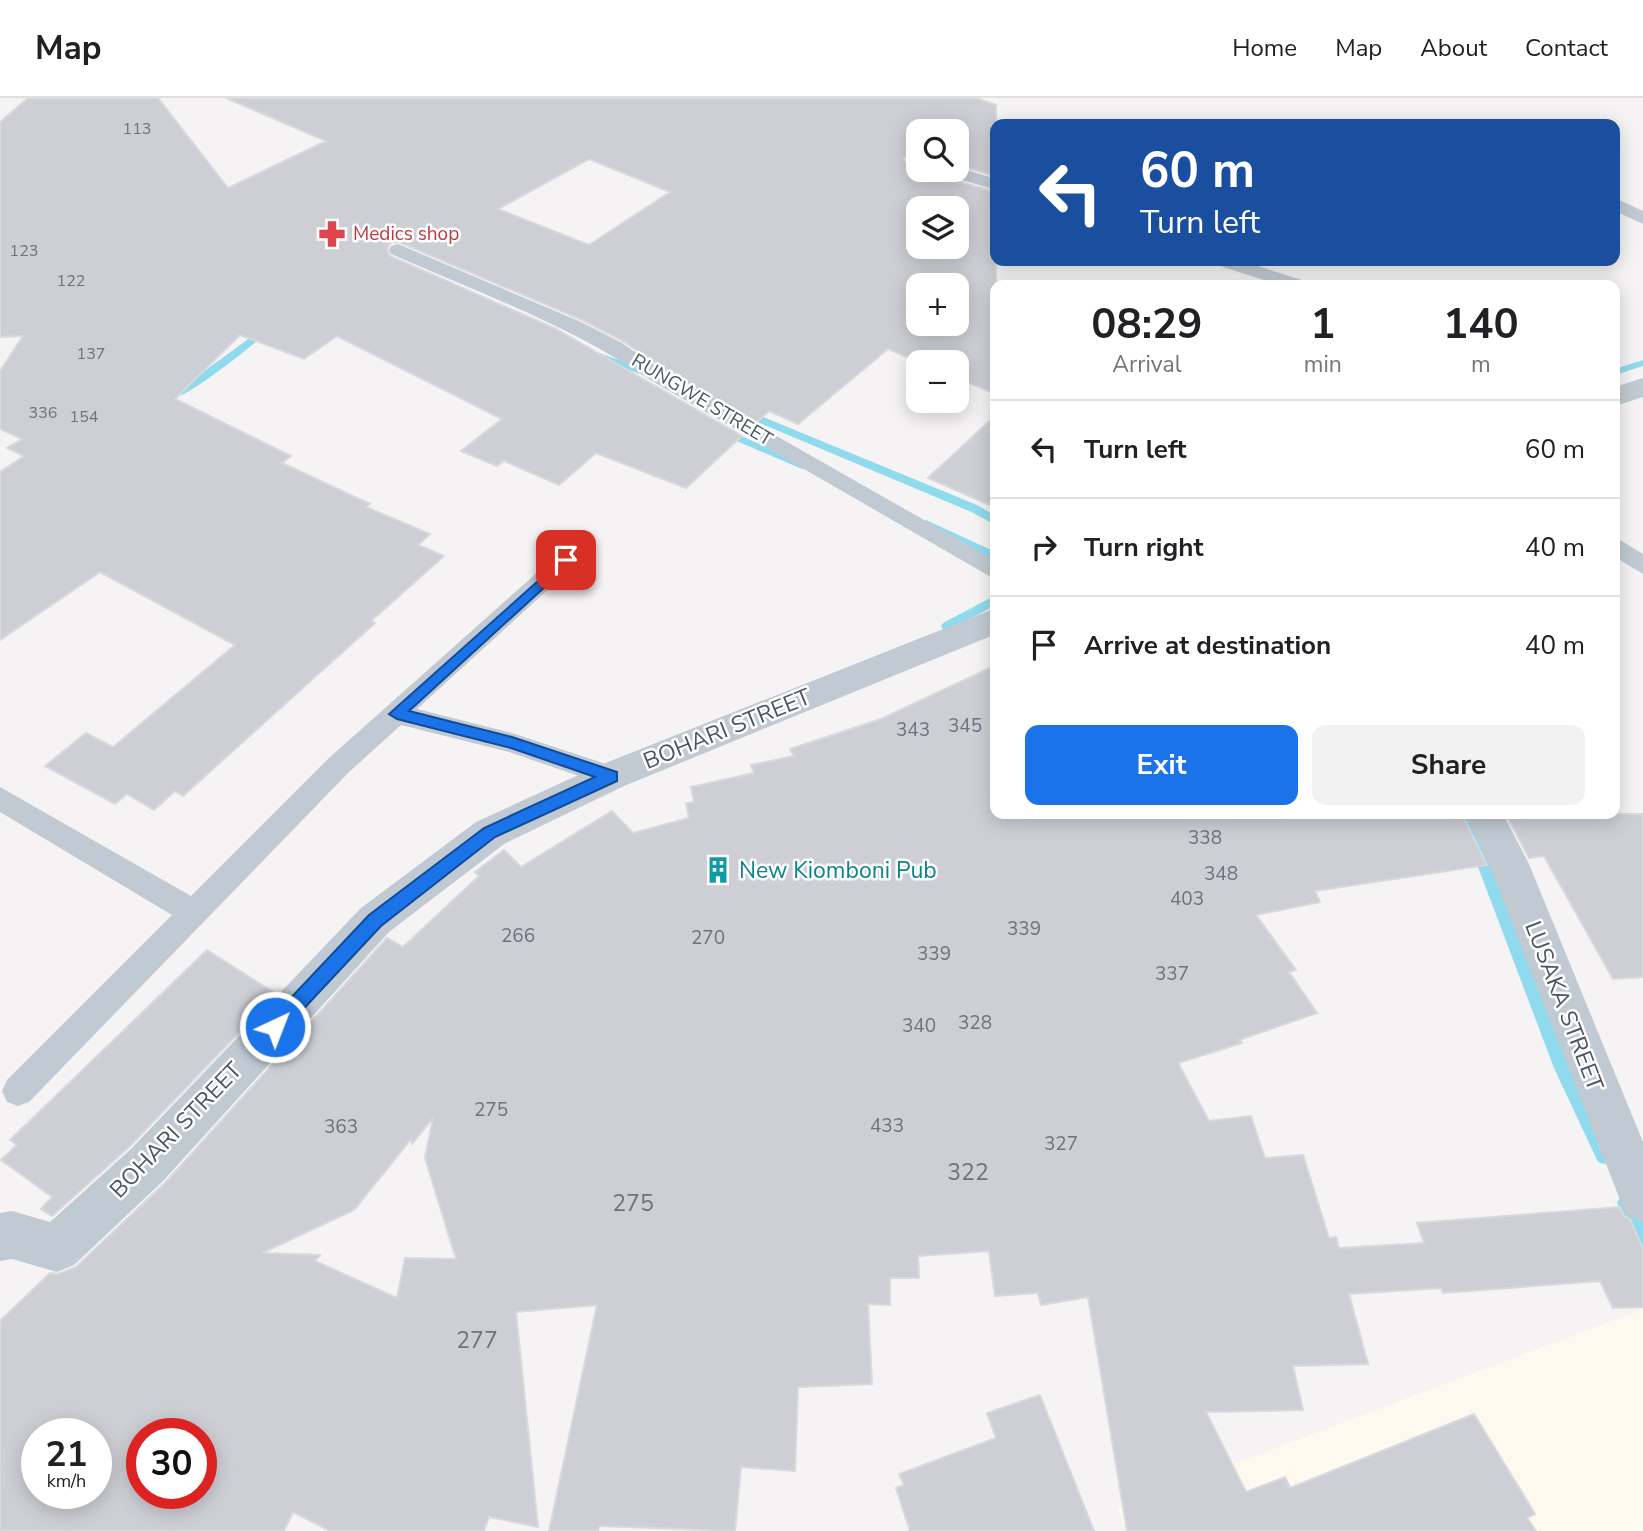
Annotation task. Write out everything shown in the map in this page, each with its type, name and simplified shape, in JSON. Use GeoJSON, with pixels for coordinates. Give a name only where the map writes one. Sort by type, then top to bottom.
{"type":"FeatureCollection","features":[{"type":"Feature","properties":{"kind":"street","name":"BOHARI STREET"},"geometry":{"type":"LineString","coordinates":[[0,1237],[12,1235],[57,1248],[146,1165],[375,920],[490,833],[611,776],[990,622]]}},
{"type":"Feature","properties":{"kind":"street","name":"LUSAKA STREET"},"geometry":{"type":"LineString","coordinates":[[1487,819],[1509,864],[1643,1199]]}},
{"type":"Feature","properties":{"kind":"lane"},"geometry":{"type":"LineString","coordinates":[[969,177],[990,184]]}},
{"type":"Feature","properties":{"kind":"lane"},"geometry":{"type":"LineString","coordinates":[[1620,206],[1643,219]]}},
{"type":"Feature","properties":{"kind":"lane","name":"RUNGWE STREET"},"geometry":{"type":"LineString","coordinates":[[398,250],[615,347],[659,377],[990,569]]}},
{"type":"Feature","properties":{"kind":"lane"},"geometry":{"type":"LineString","coordinates":[[1239,266],[1283,280]]}},
{"type":"Feature","properties":{"kind":"lane"},"geometry":{"type":"LineString","coordinates":[[1620,549],[1643,566]]}},
{"type":"Feature","properties":{"kind":"lane"},"geometry":{"type":"LineString","coordinates":[[18,1091],[340,765],[566,560]]}},
{"type":"Feature","properties":{"kind":"lane"},"geometry":{"type":"LineString","coordinates":[[397,714],[512,743],[611,776]]}},
{"type":"Feature","properties":{"kind":"lane"},"geometry":{"type":"LineString","coordinates":[[0,799],[194,913]]}},
{"type":"Feature","properties":{"kind":"shaded area"},"geometry":{"type":"Polygon","coordinates":[[[1643,1309],[1643,1531],[1126,1531],[1117,1508],[1643,1309]]]}},
{"type":"Feature","properties":{"kind":"building"},"geometry":{"type":"Polygon","coordinates":[[[28,98],[158,98],[228,188],[326,141],[226,98],[976,98],[996,105],[996,119],[990,119],[990,174],[969,168],[969,119],[906,119],[906,156],[903,159],[906,164],[906,182],[959,182],[990,190],[990,266],[996,266],[996,280],[990,280],[990,392],[969,383],[969,350],[906,350],[906,357],[888,349],[798,424],[769,411],[757,422],[667,371],[623,341],[582,320],[399,242],[390,243],[387,249],[390,256],[556,329],[742,436],[686,488],[596,453],[559,485],[504,461],[497,466],[461,451],[502,419],[337,336],[304,359],[240,335],[175,399],[291,456],[282,463],[370,504],[366,507],[430,534],[418,545],[444,556],[371,621],[375,623],[183,796],[175,791],[154,810],[127,794],[115,804],[45,766],[86,733],[113,747],[235,645],[100,572],[0,640],[0,472],[24,456],[7,448],[22,439],[0,429],[0,371],[23,336],[0,337],[0,122],[28,98]],[[589,159],[498,209],[589,245],[670,192],[589,159]]]}},
{"type":"Feature","properties":{"kind":"building"},"geometry":{"type":"Polygon","coordinates":[[[990,421],[990,505],[928,478],[990,421]]]}},
{"type":"Feature","properties":{"kind":"building"},"geometry":{"type":"Polygon","coordinates":[[[990,668],[990,819],[1464,819],[1487,865],[1315,891],[1320,902],[1256,915],[1296,970],[1289,972],[1317,1013],[1239,1040],[1242,1043],[1178,1063],[1209,1121],[1251,1116],[1265,1158],[1303,1155],[1329,1238],[1336,1237],[1339,1248],[1424,1243],[1417,1223],[1620,1207],[1624,1216],[1630,1219],[1643,1249],[1643,1307],[1613,1308],[1600,1281],[1443,1293],[1441,1288],[1349,1294],[1368,1364],[1293,1366],[1303,1410],[1206,1412],[1246,1492],[1285,1477],[1290,1488],[1474,1414],[1535,1514],[1527,1518],[1536,1531],[1127,1531],[1088,1297],[1041,1305],[1038,1293],[995,1296],[989,1251],[918,1256],[919,1278],[890,1278],[890,1305],[868,1304],[872,1384],[798,1387],[795,1471],[741,1467],[735,1531],[599,1526],[598,1531],[549,1531],[597,1305],[516,1312],[538,1527],[489,1517],[484,1531],[330,1531],[293,1512],[284,1531],[0,1531],[0,1321],[50,1273],[58,1274],[76,1267],[165,1183],[387,938],[403,947],[479,876],[475,872],[504,850],[521,867],[612,811],[633,833],[689,818],[686,803],[694,802],[691,787],[754,773],[751,765],[794,756],[790,749],[881,719],[990,668]],[[433,1118],[412,1144],[411,1139],[354,1210],[262,1253],[320,1255],[315,1261],[397,1298],[405,1258],[456,1259],[425,1158],[433,1118]]]}},
{"type":"Feature","properties":{"kind":"building"},"geometry":{"type":"Polygon","coordinates":[[[1620,814],[1643,814],[1643,977],[1613,979],[1544,856],[1529,858],[1509,819],[1620,819],[1620,814]]]}},
{"type":"Feature","properties":{"kind":"building"},"geometry":{"type":"Polygon","coordinates":[[[207,950],[276,994],[129,1147],[52,1216],[41,1209],[52,1197],[1,1160],[17,1145],[10,1140],[207,950]]]}},
{"type":"Feature","properties":{"kind":"building"},"geometry":{"type":"Polygon","coordinates":[[[1040,1395],[1094,1531],[910,1531],[896,1488],[904,1485],[899,1474],[996,1438],[987,1413],[1040,1395]]]}},
{"type":"Feature","properties":{"kind":"waterway"},"geometry":{"type":"LineString","coordinates":[[169,398],[188,388],[266,329]]}},
{"type":"Feature","properties":{"kind":"waterway"},"geometry":{"type":"LineString","coordinates":[[593,354],[647,373]]}},
{"type":"Feature","properties":{"kind":"waterway"},"geometry":{"type":"LineString","coordinates":[[1620,370],[1643,363]]}},
{"type":"Feature","properties":{"kind":"waterway"},"geometry":{"type":"LineString","coordinates":[[695,392],[973,508],[990,518]]}},
{"type":"Feature","properties":{"kind":"waterway"},"geometry":{"type":"LineString","coordinates":[[722,431],[806,467]]}},
{"type":"Feature","properties":{"kind":"waterway"},"geometry":{"type":"LineString","coordinates":[[926,524],[990,557]]}},
{"type":"Feature","properties":{"kind":"waterway"},"geometry":{"type":"LineString","coordinates":[[947,626],[990,602]]}},
{"type":"Feature","properties":{"kind":"waterway"},"geometry":{"type":"LineString","coordinates":[[1467,819],[1562,1068],[1604,1156]]}},
{"type":"Feature","properties":{"kind":"waterway"},"geometry":{"type":"LineString","coordinates":[[1626,1203],[1643,1238]]}},
{"type":"Feature","properties":{"kind":"place","name":"Medics shop"},"geometry":{"type":"Point","coordinates":[332,234]}},
{"type":"Feature","properties":{"kind":"place","name":"New Kiomboni Pub"},"geometry":{"type":"Point","coordinates":[718,870]}},
{"type":"Feature","properties":{"kind":"route"},"geometry":{"type":"LineString","coordinates":[[275,1027],[375,920],[490,833],[611,776],[512,743],[397,714],[566,560]]}}]}
